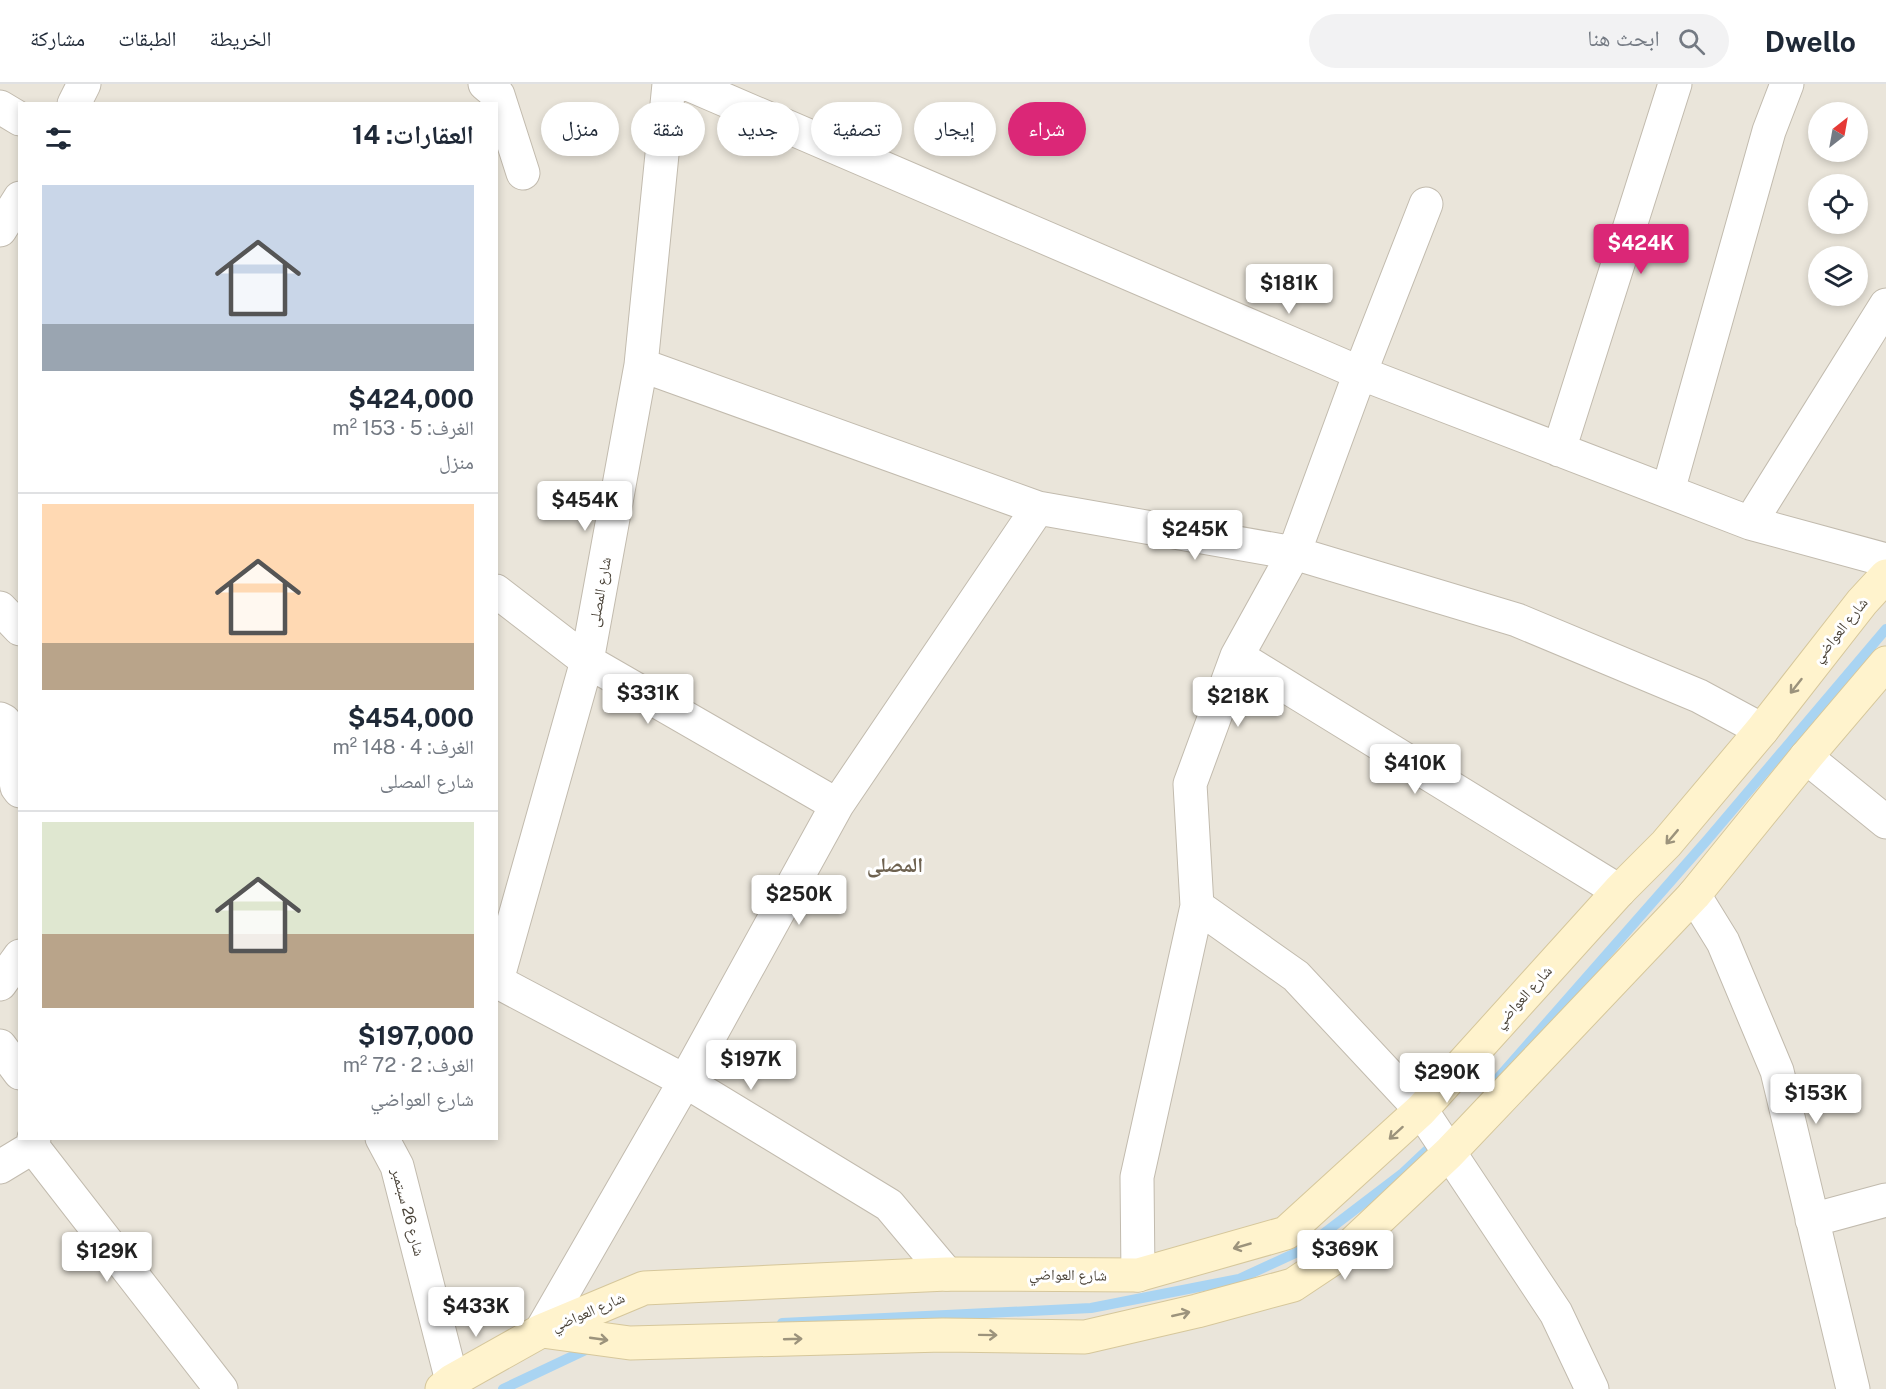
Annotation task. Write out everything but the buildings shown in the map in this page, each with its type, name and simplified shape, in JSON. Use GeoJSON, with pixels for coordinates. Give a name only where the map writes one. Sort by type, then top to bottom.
{"type":"FeatureCollection","features":[{"type":"Feature","properties":{"kind":"main road","name":"شارع العواضي"},"geometry":{"type":"LineString","coordinates":[[541,1331],[644,1288],[947,1274],[1138,1275],[1286,1233],[1421,1110],[1619,891],[1666,844],[1762,730],[1862,602],[1886,576]]}},
{"type":"Feature","properties":{"kind":"main road","name":"شارع العواضي"},"geometry":{"type":"LineString","coordinates":[[541,1331],[630,1343],[943,1335],[1085,1337],[1197,1311],[1293,1285],[1347,1249],[1449,1153],[1694,895],[1886,663]]}},
{"type":"Feature","properties":{"kind":"main road"},"geometry":{"type":"LineString","coordinates":[[452,1386],[541,1331]]}},
{"type":"Feature","properties":{"kind":"street"},"geometry":{"type":"LineString","coordinates":[[75,102],[84,84]]}},
{"type":"Feature","properties":{"kind":"street"},"geometry":{"type":"LineString","coordinates":[[485,84],[498,95],[523,173]]}},
{"type":"Feature","properties":{"kind":"street","name":"شارع المصلى"},"geometry":{"type":"LineString","coordinates":[[498,979],[588,661],[641,365],[669,84]]}},
{"type":"Feature","properties":{"kind":"street"},"geometry":{"type":"LineString","coordinates":[[688,84],[1360,374],[1750,523],[1886,560]]}},
{"type":"Feature","properties":{"kind":"street"},"geometry":{"type":"LineString","coordinates":[[1559,450],[1675,84]]}},
{"type":"Feature","properties":{"kind":"street"},"geometry":{"type":"LineString","coordinates":[[1668,491],[1769,131],[1787,84]]}},
{"type":"Feature","properties":{"kind":"street"},"geometry":{"type":"LineString","coordinates":[[0,107],[18,118]]}},
{"type":"Feature","properties":{"kind":"street"},"geometry":{"type":"LineString","coordinates":[[1138,1275],[1137,1177],[1197,906],[1190,784],[1237,656],[1294,553],[1426,204]]}},
{"type":"Feature","properties":{"kind":"street"},"geometry":{"type":"LineString","coordinates":[[1750,523],[1886,305]]}},
{"type":"Feature","properties":{"kind":"street"},"geometry":{"type":"LineString","coordinates":[[641,365],[1038,508],[1294,553],[1516,620],[1699,696],[1762,730]]}},
{"type":"Feature","properties":{"kind":"street"},"geometry":{"type":"LineString","coordinates":[[541,1331],[685,1081],[837,805],[1038,508]]}},
{"type":"Feature","properties":{"kind":"street"},"geometry":{"type":"LineString","coordinates":[[498,593],[588,661],[837,805]]}},
{"type":"Feature","properties":{"kind":"street"},"geometry":{"type":"LineString","coordinates":[[0,608],[18,627]]}},
{"type":"Feature","properties":{"kind":"street"},"geometry":{"type":"LineString","coordinates":[[1237,656],[1619,891]]}},
{"type":"Feature","properties":{"kind":"street"},"geometry":{"type":"LineString","coordinates":[[0,719],[4,721],[18,788]]}},
{"type":"Feature","properties":{"kind":"street"},"geometry":{"type":"LineString","coordinates":[[1806,757],[1886,822]]}},
{"type":"Feature","properties":{"kind":"street"},"geometry":{"type":"LineString","coordinates":[[1694,895],[1724,942],[1777,1071],[1852,1389]]}},
{"type":"Feature","properties":{"kind":"street"},"geometry":{"type":"LineString","coordinates":[[1197,906],[1296,976],[1421,1110],[1556,1313],[1592,1389]]}},
{"type":"Feature","properties":{"kind":"street"},"geometry":{"type":"LineString","coordinates":[[0,984],[18,959]]}},
{"type":"Feature","properties":{"kind":"street"},"geometry":{"type":"LineString","coordinates":[[498,984],[685,1081],[888,1205],[947,1274]]}},
{"type":"Feature","properties":{"kind":"street"},"geometry":{"type":"LineString","coordinates":[[0,1046],[18,1070]]}},
{"type":"Feature","properties":{"kind":"street"},"geometry":{"type":"LineString","coordinates":[[0,1167],[34,1143],[221,1389]]}},
{"type":"Feature","properties":{"kind":"street","name":"شارع 26 سبتمبر"},"geometry":{"type":"LineString","coordinates":[[397,1148],[452,1386]]}},
{"type":"Feature","properties":{"kind":"street"},"geometry":{"type":"LineString","coordinates":[[1812,1220],[1886,1200]]}},
{"type":"Feature","properties":{"kind":"shaded area"},"geometry":{"type":"Polygon","coordinates":[[[0,84],[1886,84],[1886,1389],[0,1389],[0,84]]]}},
{"type":"Feature","properties":{"kind":"waterway"},"geometry":{"type":"LineString","coordinates":[[1499,1077],[1708,839],[1886,629]]}},
{"type":"Feature","properties":{"kind":"waterway"},"geometry":{"type":"LineString","coordinates":[[782,1323],[1091,1308],[1239,1279],[1302,1250],[1403,1173],[1438,1140]]}},
{"type":"Feature","properties":{"kind":"waterway"},"geometry":{"type":"LineString","coordinates":[[503,1389],[592,1347]]}},
{"type":"Feature","properties":{"kind":"district","name":"المصلى"},"geometry":{"type":"Point","coordinates":[895,865]}}]}
